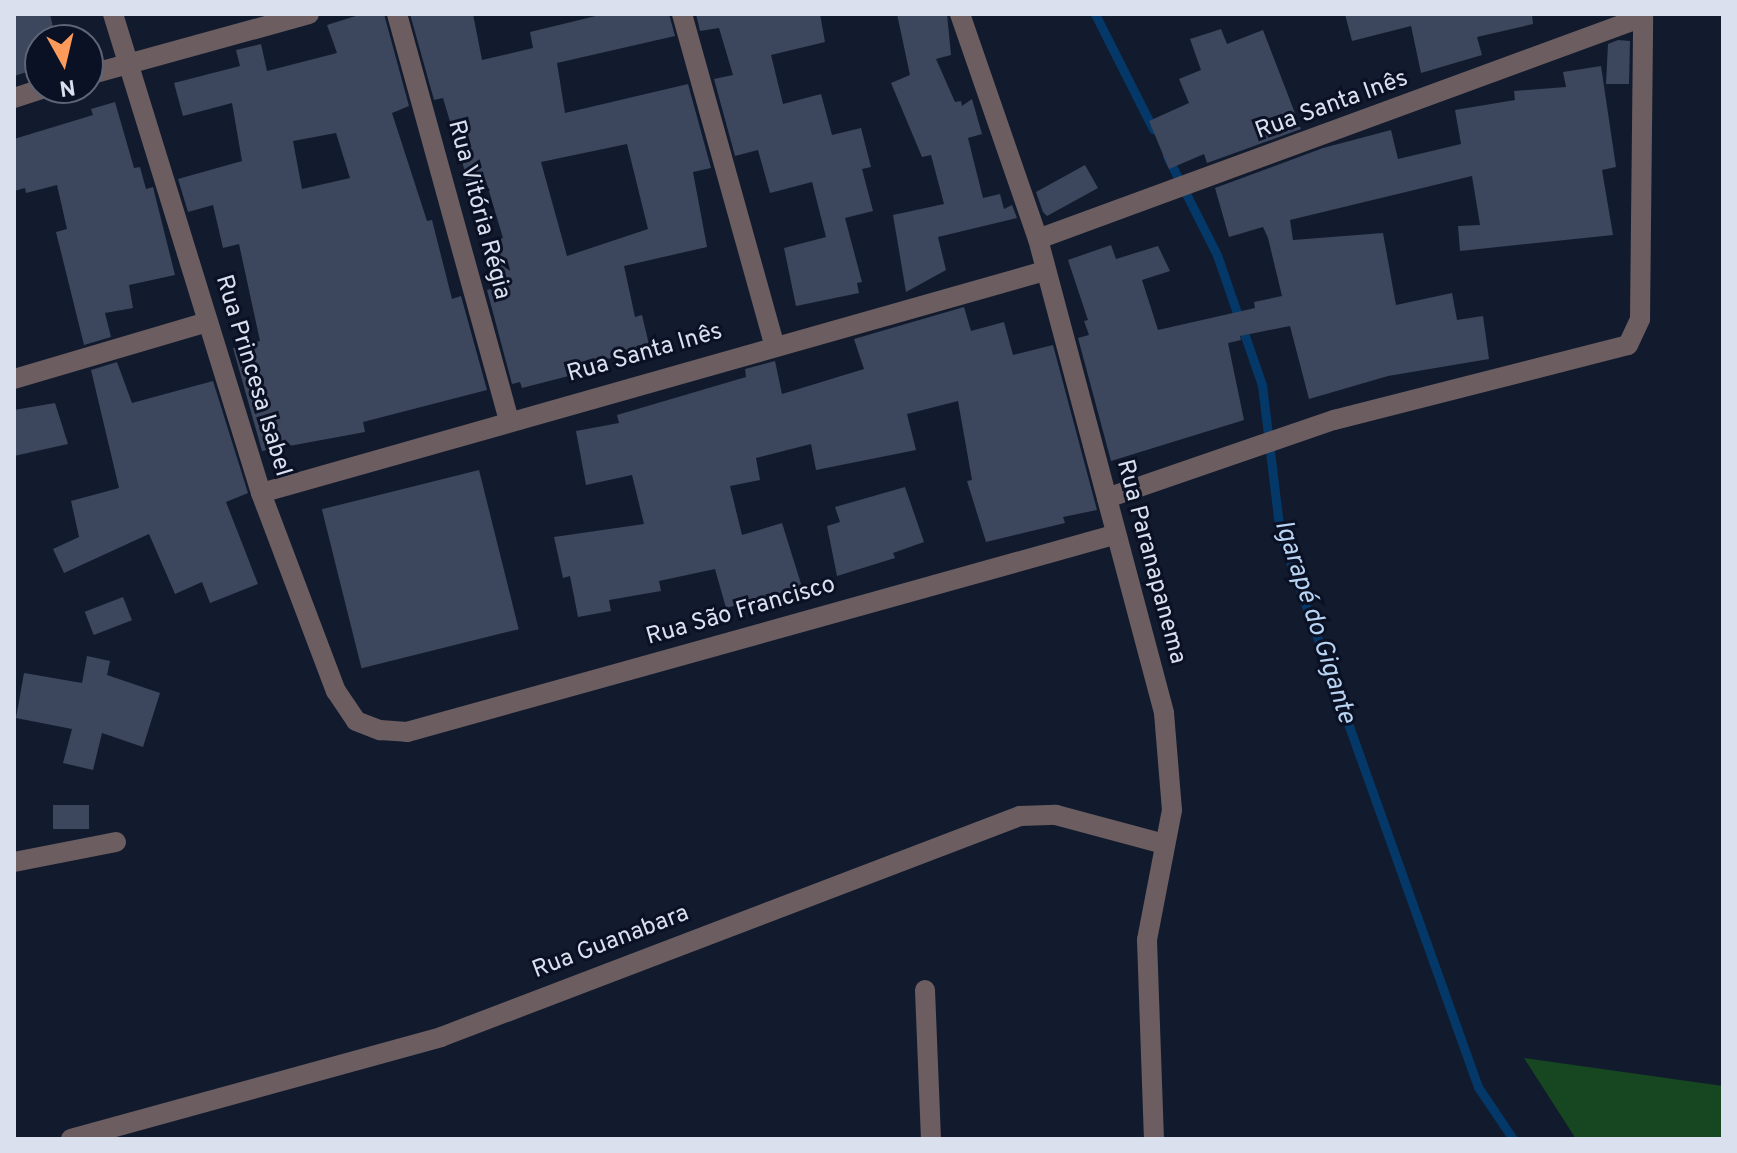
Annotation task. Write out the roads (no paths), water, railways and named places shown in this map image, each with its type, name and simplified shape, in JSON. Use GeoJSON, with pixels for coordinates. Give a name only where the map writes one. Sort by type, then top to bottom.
{"type":"FeatureCollection","features":[{"type":"Feature","properties":{"kind":"street","name":"Rua Princesa Isabel"},"geometry":{"type":"LineString","coordinates":[[113,14],[261,493],[336,691],[356,721],[380,730]]}},
{"type":"Feature","properties":{"kind":"street"},"geometry":{"type":"LineString","coordinates":[[104,70],[309,14]]}},
{"type":"Feature","properties":{"kind":"street","name":"Rua Vitória Régia"},"geometry":{"type":"LineString","coordinates":[[397,14],[509,420]]}},
{"type":"Feature","properties":{"kind":"street"},"geometry":{"type":"LineString","coordinates":[[682,14],[774,344]]}},
{"type":"Feature","properties":{"kind":"street","name":"Rua Paranapanema"},"geometry":{"type":"LineString","coordinates":[[960,14],[1038,239],[1107,498],[1114,535],[1164,713],[1172,810],[1147,940],[1154,1139]]}},
{"type":"Feature","properties":{"kind":"street"},"geometry":{"type":"LineString","coordinates":[[1107,498],[1296,432],[1614,349],[1636,336],[1640,319],[1643,16]]}},
{"type":"Feature","properties":{"kind":"street","name":"Rua Santa Inês"},"geometry":{"type":"LineString","coordinates":[[1038,239],[1181,189],[1643,16]]}},
{"type":"Feature","properties":{"kind":"street","name":"Rua Santa Inês"},"geometry":{"type":"LineString","coordinates":[[261,493],[774,344],[1045,271]]}},
{"type":"Feature","properties":{"kind":"street"},"geometry":{"type":"LineString","coordinates":[[14,379],[208,322]]}},
{"type":"Feature","properties":{"kind":"street","name":"Rua São Francisco"},"geometry":{"type":"LineString","coordinates":[[380,730],[407,732],[1114,535]]}},
{"type":"Feature","properties":{"kind":"street","name":"Rua Guanabara"},"geometry":{"type":"LineString","coordinates":[[71,1139],[441,1037],[1020,816],[1056,815],[1164,844]]}},
{"type":"Feature","properties":{"kind":"street"},"geometry":{"type":"LineString","coordinates":[[14,862],[116,842]]}},
{"type":"Feature","properties":{"kind":"street"},"geometry":{"type":"LineString","coordinates":[[925,990],[931,1139]]}},
{"type":"Feature","properties":{"kind":"waterway","name":"Igarapé do Gigante"},"geometry":{"type":"LineString","coordinates":[[1095,14],[1153,129]]}},
{"type":"Feature","properties":{"kind":"waterway","name":"Igarapé do Gigante"},"geometry":{"type":"LineString","coordinates":[[1167,156],[1217,255],[1262,385],[1280,533],[1478,1087],[1513,1139]]}}]}
